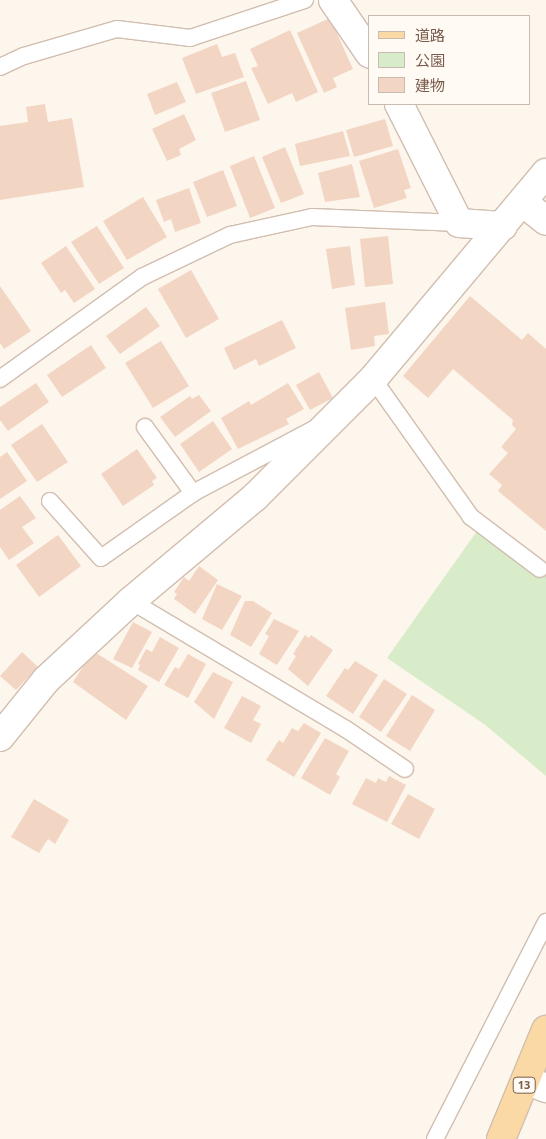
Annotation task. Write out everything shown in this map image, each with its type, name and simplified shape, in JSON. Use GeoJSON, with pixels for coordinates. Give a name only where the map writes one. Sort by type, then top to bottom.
{"type":"FeatureCollection","features":[{"type":"Feature","properties":{"kind":"main road","name":"13"},"geometry":{"type":"LineString","coordinates":[[501,1139],[536,1084],[546,1030]]}},
{"type":"Feature","properties":{"kind":"street"},"geometry":{"type":"LineString","coordinates":[[332,0],[368,51]]}},
{"type":"Feature","properties":{"kind":"street"},"geometry":{"type":"LineString","coordinates":[[400,105],[459,224],[504,226]]}},
{"type":"Feature","properties":{"kind":"street"},"geometry":{"type":"LineString","coordinates":[[0,737],[46,680],[131,601],[255,497],[373,379],[524,203],[546,173]]}},
{"type":"Feature","properties":{"kind":"street"},"geometry":{"type":"LineString","coordinates":[[524,203],[546,221]]}},
{"type":"Feature","properties":{"kind":"lane"},"geometry":{"type":"LineString","coordinates":[[0,67],[24,56],[117,29],[190,38],[304,0]]}},
{"type":"Feature","properties":{"kind":"lane"},"geometry":{"type":"LineString","coordinates":[[0,378],[142,277],[230,235],[312,217],[459,224]]}},
{"type":"Feature","properties":{"kind":"lane"},"geometry":{"type":"LineString","coordinates":[[373,379],[471,517],[540,569]]}},
{"type":"Feature","properties":{"kind":"lane"},"geometry":{"type":"LineString","coordinates":[[50,501],[101,558],[193,493],[330,423]]}},
{"type":"Feature","properties":{"kind":"lane"},"geometry":{"type":"LineString","coordinates":[[145,427],[193,493]]}},
{"type":"Feature","properties":{"kind":"lane"},"geometry":{"type":"LineString","coordinates":[[131,601],[346,729],[405,768]]}},
{"type":"Feature","properties":{"kind":"lane"},"geometry":{"type":"LineString","coordinates":[[435,1139],[546,922]]}},
{"type":"Feature","properties":{"kind":"green space"},"geometry":{"type":"Polygon","coordinates":[[[477,531],[540,578],[546,570],[546,776],[484,724],[387,658],[477,531]]]}},
{"type":"Feature","properties":{"kind":"building"},"geometry":{"type":"Polygon","coordinates":[[[330,18],[353,69],[333,78],[337,87],[324,93],[297,33],[330,18]]]}},
{"type":"Feature","properties":{"kind":"building"},"geometry":{"type":"Polygon","coordinates":[[[290,30],[318,92],[296,102],[292,93],[268,104],[251,68],[258,66],[250,49],[290,30]]]}},
{"type":"Feature","properties":{"kind":"building"},"geometry":{"type":"Polygon","coordinates":[[[217,44],[222,57],[235,53],[244,77],[196,94],[182,58],[217,44]]]}},
{"type":"Feature","properties":{"kind":"building"},"geometry":{"type":"Polygon","coordinates":[[[246,81],[260,120],[225,132],[211,93],[246,81]]]}},
{"type":"Feature","properties":{"kind":"building"},"geometry":{"type":"Polygon","coordinates":[[[177,82],[186,102],[155,115],[147,94],[177,82]]]}},
{"type":"Feature","properties":{"kind":"building"},"geometry":{"type":"Polygon","coordinates":[[[45,104],[48,122],[72,118],[84,187],[0,200],[0,126],[28,122],[26,107],[45,104]]]}},
{"type":"Feature","properties":{"kind":"building"},"geometry":{"type":"Polygon","coordinates":[[[184,114],[196,140],[179,149],[181,155],[167,161],[152,129],[184,114]]]}},
{"type":"Feature","properties":{"kind":"building"},"geometry":{"type":"Polygon","coordinates":[[[385,119],[393,146],[354,157],[346,130],[385,119]]]}},
{"type":"Feature","properties":{"kind":"building"},"geometry":{"type":"Polygon","coordinates":[[[343,131],[350,156],[300,166],[295,144],[343,131]]]}},
{"type":"Feature","properties":{"kind":"building"},"geometry":{"type":"Polygon","coordinates":[[[285,147],[304,194],[281,203],[262,157],[285,147]]]}},
{"type":"Feature","properties":{"kind":"building"},"geometry":{"type":"Polygon","coordinates":[[[398,149],[411,188],[404,190],[407,198],[374,208],[359,161],[398,149]]]}},
{"type":"Feature","properties":{"kind":"building"},"geometry":{"type":"Polygon","coordinates":[[[254,156],[275,208],[250,218],[230,166],[254,156]]]}},
{"type":"Feature","properties":{"kind":"building"},"geometry":{"type":"Polygon","coordinates":[[[352,164],[360,197],[325,202],[318,173],[352,164]]]}},
{"type":"Feature","properties":{"kind":"building"},"geometry":{"type":"Polygon","coordinates":[[[223,170],[237,206],[207,217],[193,182],[223,170]]]}},
{"type":"Feature","properties":{"kind":"building"},"geometry":{"type":"Polygon","coordinates":[[[189,188],[201,223],[175,232],[171,219],[164,222],[156,200],[189,188]]]}},
{"type":"Feature","properties":{"kind":"building"},"geometry":{"type":"Polygon","coordinates":[[[143,197],[167,237],[127,260],[103,221],[143,197]]]}},
{"type":"Feature","properties":{"kind":"building"},"geometry":{"type":"Polygon","coordinates":[[[97,226],[124,268],[99,284],[71,242],[97,226]]]}},
{"type":"Feature","properties":{"kind":"building"},"geometry":{"type":"Polygon","coordinates":[[[388,236],[393,284],[365,287],[360,239],[388,236]]]}},
{"type":"Feature","properties":{"kind":"building"},"geometry":{"type":"Polygon","coordinates":[[[66,246],[95,289],[74,303],[65,290],[61,293],[41,263],[66,246]]]}},
{"type":"Feature","properties":{"kind":"building"},"geometry":{"type":"Polygon","coordinates":[[[350,246],[355,285],[332,289],[326,249],[350,246]]]}},
{"type":"Feature","properties":{"kind":"building"},"geometry":{"type":"Polygon","coordinates":[[[191,270],[219,319],[186,338],[158,289],[191,270]]]}},
{"type":"Feature","properties":{"kind":"building"},"geometry":{"type":"Polygon","coordinates":[[[0,286],[31,331],[4,349],[0,343],[0,286]]]}},
{"type":"Feature","properties":{"kind":"building"},"geometry":{"type":"Polygon","coordinates":[[[470,296],[522,340],[528,333],[546,349],[546,531],[498,491],[502,485],[489,474],[508,453],[501,447],[516,429],[512,425],[513,420],[453,369],[428,398],[403,376],[470,296]]]}},
{"type":"Feature","properties":{"kind":"building"},"geometry":{"type":"Polygon","coordinates":[[[385,302],[389,334],[374,336],[375,346],[351,350],[345,308],[385,302]]]}},
{"type":"Feature","properties":{"kind":"building"},"geometry":{"type":"Polygon","coordinates":[[[146,307],[160,326],[120,354],[106,336],[146,307]]]}},
{"type":"Feature","properties":{"kind":"building"},"geometry":{"type":"Polygon","coordinates":[[[282,320],[296,348],[259,366],[256,359],[234,370],[224,348],[282,320]]]}},
{"type":"Feature","properties":{"kind":"building"},"geometry":{"type":"Polygon","coordinates":[[[161,341],[189,386],[153,408],[125,363],[161,341]]]}},
{"type":"Feature","properties":{"kind":"building"},"geometry":{"type":"Polygon","coordinates":[[[91,345],[106,368],[62,397],[47,375],[91,345]]]}},
{"type":"Feature","properties":{"kind":"building"},"geometry":{"type":"Polygon","coordinates":[[[319,372],[333,398],[310,410],[296,385],[319,372]]]}},
{"type":"Feature","properties":{"kind":"building"},"geometry":{"type":"Polygon","coordinates":[[[36,383],[49,402],[8,431],[0,420],[0,407],[36,383]]]}},
{"type":"Feature","properties":{"kind":"building"},"geometry":{"type":"Polygon","coordinates":[[[288,383],[304,409],[286,419],[289,424],[238,449],[221,418],[249,401],[251,405],[288,383]]]}},
{"type":"Feature","properties":{"kind":"building"},"geometry":{"type":"Polygon","coordinates":[[[199,395],[211,411],[175,437],[160,417],[190,396],[192,399],[199,395]]]}},
{"type":"Feature","properties":{"kind":"building"},"geometry":{"type":"Polygon","coordinates":[[[213,421],[232,449],[199,472],[180,444],[213,421]]]}},
{"type":"Feature","properties":{"kind":"building"},"geometry":{"type":"Polygon","coordinates":[[[42,424],[68,462],[37,482],[11,445],[42,424]]]}},
{"type":"Feature","properties":{"kind":"building"},"geometry":{"type":"Polygon","coordinates":[[[137,449],[157,478],[152,481],[154,485],[123,506],[101,474],[137,449]]]}},
{"type":"Feature","properties":{"kind":"building"},"geometry":{"type":"Polygon","coordinates":[[[7,452],[27,481],[0,499],[0,457],[7,452]]]}},
{"type":"Feature","properties":{"kind":"building"},"geometry":{"type":"Polygon","coordinates":[[[20,496],[36,518],[22,527],[34,543],[9,560],[0,547],[0,510],[20,496]]]}},
{"type":"Feature","properties":{"kind":"building"},"geometry":{"type":"Polygon","coordinates":[[[58,535],[81,566],[39,597],[16,565],[58,535]]]}},
{"type":"Feature","properties":{"kind":"building"},"geometry":{"type":"Polygon","coordinates":[[[199,566],[218,580],[195,614],[174,599],[177,594],[174,592],[184,577],[189,581],[199,566]]]}},
{"type":"Feature","properties":{"kind":"building"},"geometry":{"type":"Polygon","coordinates":[[[217,584],[242,596],[222,630],[202,619],[217,584]]]}},
{"type":"Feature","properties":{"kind":"building"},"geometry":{"type":"Polygon","coordinates":[[[245,601],[253,601],[272,613],[251,647],[230,635],[245,601]]]}},
{"type":"Feature","properties":{"kind":"building"},"geometry":{"type":"Polygon","coordinates":[[[274,619],[299,631],[277,665],[259,654],[269,636],[265,634],[274,619]]]}},
{"type":"Feature","properties":{"kind":"building"},"geometry":{"type":"Polygon","coordinates":[[[133,622],[152,632],[132,668],[113,659],[133,622]]]}},
{"type":"Feature","properties":{"kind":"building"},"geometry":{"type":"Polygon","coordinates":[[[305,635],[309,638],[311,635],[333,650],[308,686],[288,669],[296,656],[293,654],[305,635]]]}},
{"type":"Feature","properties":{"kind":"building"},"geometry":{"type":"Polygon","coordinates":[[[160,637],[179,648],[159,682],[138,670],[140,665],[138,664],[146,649],[152,652],[160,637]]]}},
{"type":"Feature","properties":{"kind":"building"},"geometry":{"type":"Polygon","coordinates":[[[93,651],[148,686],[126,720],[73,682],[93,651]]]}},
{"type":"Feature","properties":{"kind":"building"},"geometry":{"type":"Polygon","coordinates":[[[22,652],[38,667],[16,690],[0,676],[22,652]]]}},
{"type":"Feature","properties":{"kind":"building"},"geometry":{"type":"Polygon","coordinates":[[[188,654],[206,664],[188,698],[164,685],[175,667],[179,669],[188,654]]]}},
{"type":"Feature","properties":{"kind":"building"},"geometry":{"type":"Polygon","coordinates":[[[355,661],[378,675],[353,714],[326,696],[345,668],[348,670],[355,661]]]}},
{"type":"Feature","properties":{"kind":"building"},"geometry":{"type":"Polygon","coordinates":[[[213,672],[233,682],[214,719],[194,702],[213,672]]]}},
{"type":"Feature","properties":{"kind":"building"},"geometry":{"type":"Polygon","coordinates":[[[384,679],[407,694],[381,732],[359,717],[384,679]]]}},
{"type":"Feature","properties":{"kind":"building"},"geometry":{"type":"Polygon","coordinates":[[[412,695],[435,710],[410,751],[386,736],[412,695]]]}},
{"type":"Feature","properties":{"kind":"building"},"geometry":{"type":"Polygon","coordinates":[[[242,696],[261,706],[253,720],[261,724],[251,743],[224,728],[242,696]]]}},
{"type":"Feature","properties":{"kind":"building"},"geometry":{"type":"Polygon","coordinates":[[[304,723],[321,733],[294,777],[266,760],[279,740],[283,743],[292,728],[298,731],[304,723]]]}},
{"type":"Feature","properties":{"kind":"building"},"geometry":{"type":"Polygon","coordinates":[[[325,738],[349,751],[336,774],[340,777],[330,795],[301,778],[325,738]]]}},
{"type":"Feature","properties":{"kind":"building"},"geometry":{"type":"Polygon","coordinates":[[[389,776],[406,785],[387,822],[352,804],[366,778],[376,783],[378,778],[386,782],[389,776]]]}},
{"type":"Feature","properties":{"kind":"building"},"geometry":{"type":"Polygon","coordinates":[[[408,794],[435,809],[419,839],[391,824],[408,794]]]}},
{"type":"Feature","properties":{"kind":"building"},"geometry":{"type":"Polygon","coordinates":[[[34,799],[69,820],[55,844],[48,839],[39,853],[11,837],[34,799]]]}}]}
